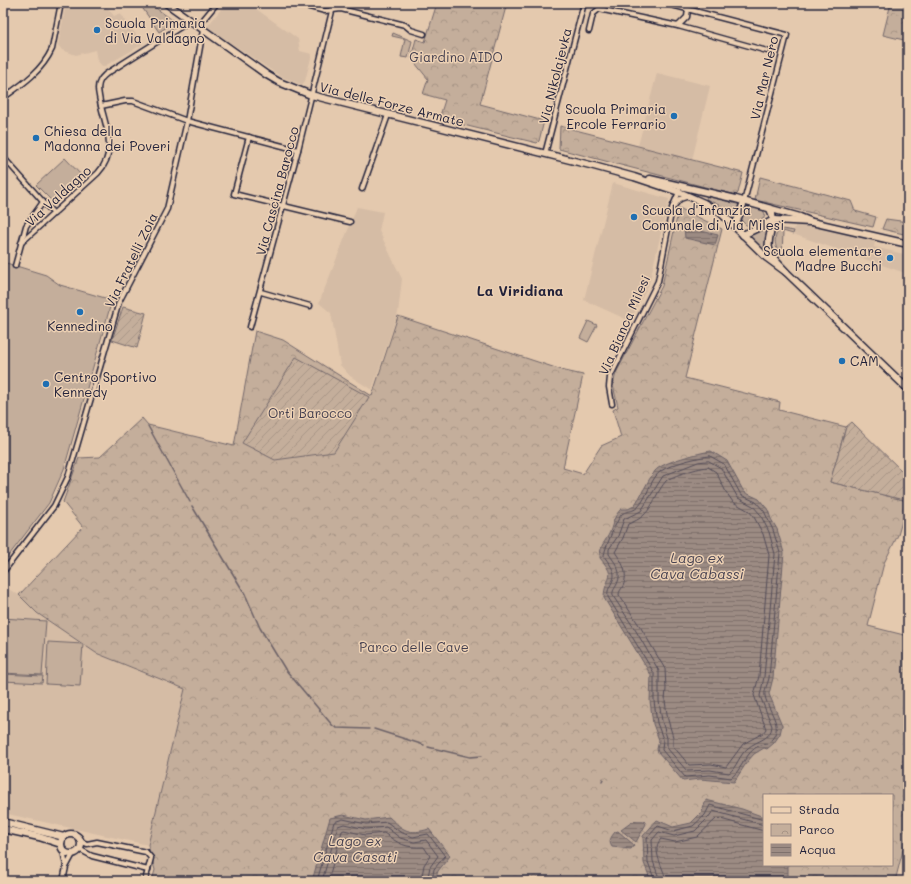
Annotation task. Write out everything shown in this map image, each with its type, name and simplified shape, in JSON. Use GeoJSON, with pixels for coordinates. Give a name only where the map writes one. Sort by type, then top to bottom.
{"type":"FeatureCollection","features":[{"type":"Feature","properties":{"kind":"street"},"geometry":{"type":"LineString","coordinates":[[3,98],[29,79],[49,55],[52,49],[61,3]]}},
{"type":"Feature","properties":{"kind":"street","name":"Via delle Forze Armate"},"geometry":{"type":"LineString","coordinates":[[166,3],[273,78],[311,95],[634,176],[704,191],[770,209],[774,220],[769,250],[786,272]]}},
{"type":"Feature","properties":{"kind":"street"},"geometry":{"type":"LineString","coordinates":[[200,28],[217,3]]}},
{"type":"Feature","properties":{"kind":"street"},"geometry":{"type":"LineString","coordinates":[[294,3],[325,11],[341,9],[405,26],[411,30],[424,34]]}},
{"type":"Feature","properties":{"kind":"street","name":"Via Cascina Barocco"},"geometry":{"type":"LineString","coordinates":[[250,327],[261,292],[298,150],[334,3]]}},
{"type":"Feature","properties":{"kind":"street","name":"Via Nikolajevka"},"geometry":{"type":"LineString","coordinates":[[545,154],[584,3]]}},
{"type":"Feature","properties":{"kind":"street","name":"Via Mar Nero"},"geometry":{"type":"LineString","coordinates":[[664,3],[787,34],[744,202]]}},
{"type":"Feature","properties":{"kind":"street"},"geometry":{"type":"LineString","coordinates":[[589,31],[593,14],[602,9],[678,26],[767,51]]}},
{"type":"Feature","properties":{"kind":"street"},"geometry":{"type":"LineString","coordinates":[[678,26],[686,17],[688,9]]}},
{"type":"Feature","properties":{"kind":"street","name":"Via Valdagno"},"geometry":{"type":"LineString","coordinates":[[15,266],[21,243],[98,173],[106,163],[110,144],[101,106],[98,87],[100,81],[106,74],[190,21]]}},
{"type":"Feature","properties":{"kind":"street","name":"Via Fratelli Zoia"},"geometry":{"type":"LineString","coordinates":[[3,572],[54,506],[64,486],[119,302],[167,209],[187,121],[200,28]]}},
{"type":"Feature","properties":{"kind":"street"},"geometry":{"type":"LineString","coordinates":[[101,106],[129,101],[187,121],[298,150]]}},
{"type":"Feature","properties":{"kind":"street"},"geometry":{"type":"LineString","coordinates":[[362,189],[388,115]]}},
{"type":"Feature","properties":{"kind":"street"},"geometry":{"type":"LineString","coordinates":[[249,137],[234,194],[350,222]]}},
{"type":"Feature","properties":{"kind":"street"},"geometry":{"type":"LineString","coordinates":[[3,157],[54,214]]}},
{"type":"Feature","properties":{"kind":"street","name":"Via delle Forze Armate"},"geometry":{"type":"LineString","coordinates":[[634,176],[690,196],[713,208],[735,226],[767,258],[786,272],[908,389]]}},
{"type":"Feature","properties":{"kind":"street"},"geometry":{"type":"LineString","coordinates":[[679,192],[685,190],[695,192],[704,191]]}},
{"type":"Feature","properties":{"kind":"street","name":"Via Bianca Milesi"},"geometry":{"type":"LineString","coordinates":[[612,404],[609,388],[610,377],[658,281],[672,208],[679,192]]}},
{"type":"Feature","properties":{"kind":"street"},"geometry":{"type":"LineString","coordinates":[[672,208],[680,199],[690,196]]}},
{"type":"Feature","properties":{"kind":"street"},"geometry":{"type":"LineString","coordinates":[[21,243],[26,226],[43,202]]}},
{"type":"Feature","properties":{"kind":"street"},"geometry":{"type":"LineString","coordinates":[[735,226],[744,202]]}},
{"type":"Feature","properties":{"kind":"street"},"geometry":{"type":"LineString","coordinates":[[770,209],[800,217],[812,222],[908,244]]}},
{"type":"Feature","properties":{"kind":"street"},"geometry":{"type":"LineString","coordinates":[[743,235],[774,220],[812,222]]}},
{"type":"Feature","properties":{"kind":"street"},"geometry":{"type":"LineString","coordinates":[[26,226],[32,232]]}},
{"type":"Feature","properties":{"kind":"street"},"geometry":{"type":"LineString","coordinates":[[261,292],[310,306]]}},
{"type":"Feature","properties":{"kind":"street"},"geometry":{"type":"LineString","coordinates":[[3,822],[64,837],[73,835],[80,841],[87,844],[97,842],[146,852],[151,858],[145,881]]}},
{"type":"Feature","properties":{"kind":"street"},"geometry":{"type":"LineString","coordinates":[[3,829],[39,837],[62,847],[68,854],[73,854]]}},
{"type":"Feature","properties":{"kind":"street"},"geometry":{"type":"LineString","coordinates":[[64,837],[62,847],[66,867]]}},
{"type":"Feature","properties":{"kind":"street"},"geometry":{"type":"LineString","coordinates":[[63,881],[66,867],[73,854],[79,849],[80,841]]}},
{"type":"Feature","properties":{"kind":"street"},"geometry":{"type":"LineString","coordinates":[[79,849],[92,856],[148,870]]}},
{"type":"Feature","properties":{"kind":"shaded area","name":"Scuola Primaria di Via Valdagno"},"geometry":{"type":"Polygon","coordinates":[[[66,3],[104,3],[114,16],[120,13],[143,44],[103,67],[97,60],[95,50],[76,55],[62,50],[58,45],[66,3]]]}},
{"type":"Feature","properties":{"kind":"shaded area"},"geometry":{"type":"Polygon","coordinates":[[[226,3],[248,3],[298,39],[300,51],[312,54],[305,81],[302,85],[280,76],[207,27],[226,3]]]}},
{"type":"Feature","properties":{"kind":"shaded area","name":"Scuola Primaria Ercole Ferrario"},"geometry":{"type":"Polygon","coordinates":[[[657,73],[710,86],[692,160],[638,146],[657,73]]]}},
{"type":"Feature","properties":{"kind":"shaded area"},"geometry":{"type":"Polygon","coordinates":[[[613,183],[669,199],[649,284],[630,321],[584,300],[613,183]]]}},
{"type":"Feature","properties":{"kind":"shaded area"},"geometry":{"type":"Polygon","coordinates":[[[357,207],[383,212],[379,231],[402,279],[398,313],[372,390],[350,376],[340,365],[331,313],[319,303],[357,207]]]}},
{"type":"Feature","properties":{"kind":"shaded area"},"geometry":{"type":"Polygon","coordinates":[[[796,223],[808,223],[876,238],[874,247],[908,255],[908,274],[793,234],[796,223]]]}},
{"type":"Feature","properties":{"kind":"shaded area"},"geometry":{"type":"Polygon","coordinates":[[[3,586],[19,595],[37,613],[96,653],[185,689],[148,845],[3,813],[3,586]]]}},
{"type":"Feature","properties":{"kind":"green space"},"geometry":{"type":"Polygon","coordinates":[[[139,3],[149,3],[175,22],[159,32],[139,3]]]}},
{"type":"Feature","properties":{"kind":"green space","name":"Giardino AIDO"},"geometry":{"type":"Polygon","coordinates":[[[437,3],[507,3],[480,104],[544,121],[539,141],[537,143],[439,119],[445,100],[423,94],[428,79],[411,58],[416,39],[425,42],[437,3]]]}},
{"type":"Feature","properties":{"kind":"green space"},"geometry":{"type":"Polygon","coordinates":[[[891,3],[908,3],[908,41],[883,35],[891,3]]]}},
{"type":"Feature","properties":{"kind":"green space"},"geometry":{"type":"Polygon","coordinates":[[[393,33],[412,41],[408,58],[401,57],[405,39],[392,36],[393,33]]]}},
{"type":"Feature","properties":{"kind":"green space"},"geometry":{"type":"Polygon","coordinates":[[[560,126],[743,173],[738,193],[736,195],[559,149],[560,126]]]}},
{"type":"Feature","properties":{"kind":"green space"},"geometry":{"type":"Polygon","coordinates":[[[65,158],[82,176],[54,203],[36,185],[65,158]]]}},
{"type":"Feature","properties":{"kind":"green space"},"geometry":{"type":"Polygon","coordinates":[[[760,177],[851,201],[855,211],[876,217],[873,227],[755,200],[760,177]]]}},
{"type":"Feature","properties":{"kind":"green space"},"geometry":{"type":"Polygon","coordinates":[[[707,195],[740,205],[734,217],[721,206],[706,199],[707,195]]]}},
{"type":"Feature","properties":{"kind":"green space"},"geometry":{"type":"Polygon","coordinates":[[[750,207],[763,210],[765,214],[764,218],[751,226],[746,225],[741,220],[741,216],[746,208],[750,207]]]}},
{"type":"Feature","properties":{"kind":"green space","name":"Parco delle Cave"},"geometry":{"type":"Polygon","coordinates":[[[679,208],[722,229],[685,378],[780,402],[779,410],[846,427],[830,482],[908,501],[898,535],[884,563],[868,626],[908,636],[908,831],[895,881],[152,881],[155,870],[148,845],[185,689],[96,653],[37,613],[19,595],[83,527],[63,502],[79,458],[100,457],[142,418],[148,425],[234,446],[255,331],[283,340],[372,396],[398,316],[565,371],[583,375],[563,468],[583,474],[601,446],[621,437],[613,410],[618,407],[613,385],[616,373],[662,286],[679,208]]]}},
{"type":"Feature","properties":{"kind":"green space"},"geometry":{"type":"Polygon","coordinates":[[[886,219],[908,222],[908,235],[882,229],[886,219]]]}},
{"type":"Feature","properties":{"kind":"green space"},"geometry":{"type":"Polygon","coordinates":[[[769,226],[766,252],[749,236],[769,226]]]}},
{"type":"Feature","properties":{"kind":"green space"},"geometry":{"type":"Polygon","coordinates":[[[782,229],[794,231],[793,234],[783,231],[782,257],[776,246],[775,238],[776,234],[782,229]]]}},
{"type":"Feature","properties":{"kind":"green space","name":"Centro Sportivo Kennedy"},"geometry":{"type":"Polygon","coordinates":[[[3,262],[46,275],[60,285],[112,300],[64,469],[49,503],[3,563],[3,262]]]}},
{"type":"Feature","properties":{"kind":"green space"},"geometry":{"type":"Polygon","coordinates":[[[123,307],[146,313],[137,348],[112,340],[123,307]]]}},
{"type":"Feature","properties":{"kind":"green space"},"geometry":{"type":"Polygon","coordinates":[[[588,321],[597,325],[588,342],[580,338],[588,321]]]}},
{"type":"Feature","properties":{"kind":"green space","name":"Orti Barocco"},"geometry":{"type":"Polygon","coordinates":[[[296,357],[369,397],[334,452],[275,460],[242,443],[296,357]]]}},
{"type":"Feature","properties":{"kind":"green space"},"geometry":{"type":"Polygon","coordinates":[[[852,422],[908,477],[908,501],[830,482],[846,427],[852,422]]]}},
{"type":"Feature","properties":{"kind":"green space"},"geometry":{"type":"Polygon","coordinates":[[[3,618],[46,621],[42,675],[3,673],[3,618]]]}},
{"type":"Feature","properties":{"kind":"green space"},"geometry":{"type":"Polygon","coordinates":[[[48,642],[83,644],[80,686],[46,684],[48,642]]]}},
{"type":"Feature","properties":{"kind":"green space"},"geometry":{"type":"Polygon","coordinates":[[[3,674],[43,676],[42,683],[3,681],[3,674]]]}},
{"type":"Feature","properties":{"kind":"water"},"geometry":{"type":"Polygon","coordinates":[[[684,227],[718,235],[715,245],[685,238],[684,227]]]}},
{"type":"Feature","properties":{"kind":"water","name":"Lago ex Cava Cabassi"},"geometry":{"type":"Polygon","coordinates":[[[711,451],[727,461],[744,492],[759,499],[768,510],[777,529],[784,553],[773,678],[769,694],[782,725],[780,734],[774,743],[767,749],[764,748],[754,754],[734,782],[700,779],[683,781],[658,752],[657,749],[659,740],[653,724],[650,701],[651,675],[604,598],[610,575],[609,570],[600,558],[602,547],[617,514],[621,509],[628,509],[634,506],[655,471],[665,464],[673,461],[711,451]]]}},
{"type":"Feature","properties":{"kind":"water"},"geometry":{"type":"Polygon","coordinates":[[[706,800],[742,809],[763,817],[763,866],[788,866],[788,881],[651,881],[644,863],[643,836],[657,820],[673,827],[691,823],[702,812],[706,800]]]}},
{"type":"Feature","properties":{"kind":"water","name":"Lago ex Cava Casati"},"geometry":{"type":"Polygon","coordinates":[[[343,815],[366,820],[389,817],[403,829],[412,832],[429,829],[450,856],[438,871],[435,881],[312,881],[330,818],[343,815]]]}},
{"type":"Feature","properties":{"kind":"water"},"geometry":{"type":"Polygon","coordinates":[[[644,821],[646,824],[636,842],[621,830],[632,822],[644,821]]]}},
{"type":"Feature","properties":{"kind":"water"},"geometry":{"type":"Polygon","coordinates":[[[618,831],[634,845],[631,849],[612,847],[610,839],[615,832],[618,831]]]}},
{"type":"Feature","properties":{"kind":"waterway"},"geometry":{"type":"LineString","coordinates":[[148,426],[190,502]]}},
{"type":"Feature","properties":{"kind":"waterway"},"geometry":{"type":"LineString","coordinates":[[192,506],[245,594],[260,628],[285,669],[333,726],[337,728],[369,729]]}},
{"type":"Feature","properties":{"kind":"waterway"},"geometry":{"type":"LineString","coordinates":[[374,729],[424,745]]}},
{"type":"Feature","properties":{"kind":"waterway"},"geometry":{"type":"LineString","coordinates":[[428,747],[470,757],[482,756]]}},
{"type":"Feature","properties":{"kind":"place","name":"Scuola Primaria di Via Valdagno"},"geometry":{"type":"Point","coordinates":[97,30]}},
{"type":"Feature","properties":{"kind":"place","name":"Scuola Primaria Ercole Ferrario"},"geometry":{"type":"Point","coordinates":[674,116]}},
{"type":"Feature","properties":{"kind":"place","name":"Chiesa della Madonna dei Poveri"},"geometry":{"type":"Point","coordinates":[36,138]}},
{"type":"Feature","properties":{"kind":"place","name":"Scuola d'Infanzia Comunale di Via Milesi"},"geometry":{"type":"Point","coordinates":[634,217]}},
{"type":"Feature","properties":{"kind":"place","name":"Scuola elementare Madre Bucchi"},"geometry":{"type":"Point","coordinates":[890,258]}},
{"type":"Feature","properties":{"kind":"place","name":"Kennedino"},"geometry":{"type":"Point","coordinates":[80,312]}},
{"type":"Feature","properties":{"kind":"place","name":"CAM"},"geometry":{"type":"Point","coordinates":[842,361]}},
{"type":"Feature","properties":{"kind":"place","name":"Centro Sportivo Kennedy"},"geometry":{"type":"Point","coordinates":[46,384]}},
{"type":"Feature","properties":{"kind":"district","name":"La Viridiana"},"geometry":{"type":"Point","coordinates":[520,291]}}]}
